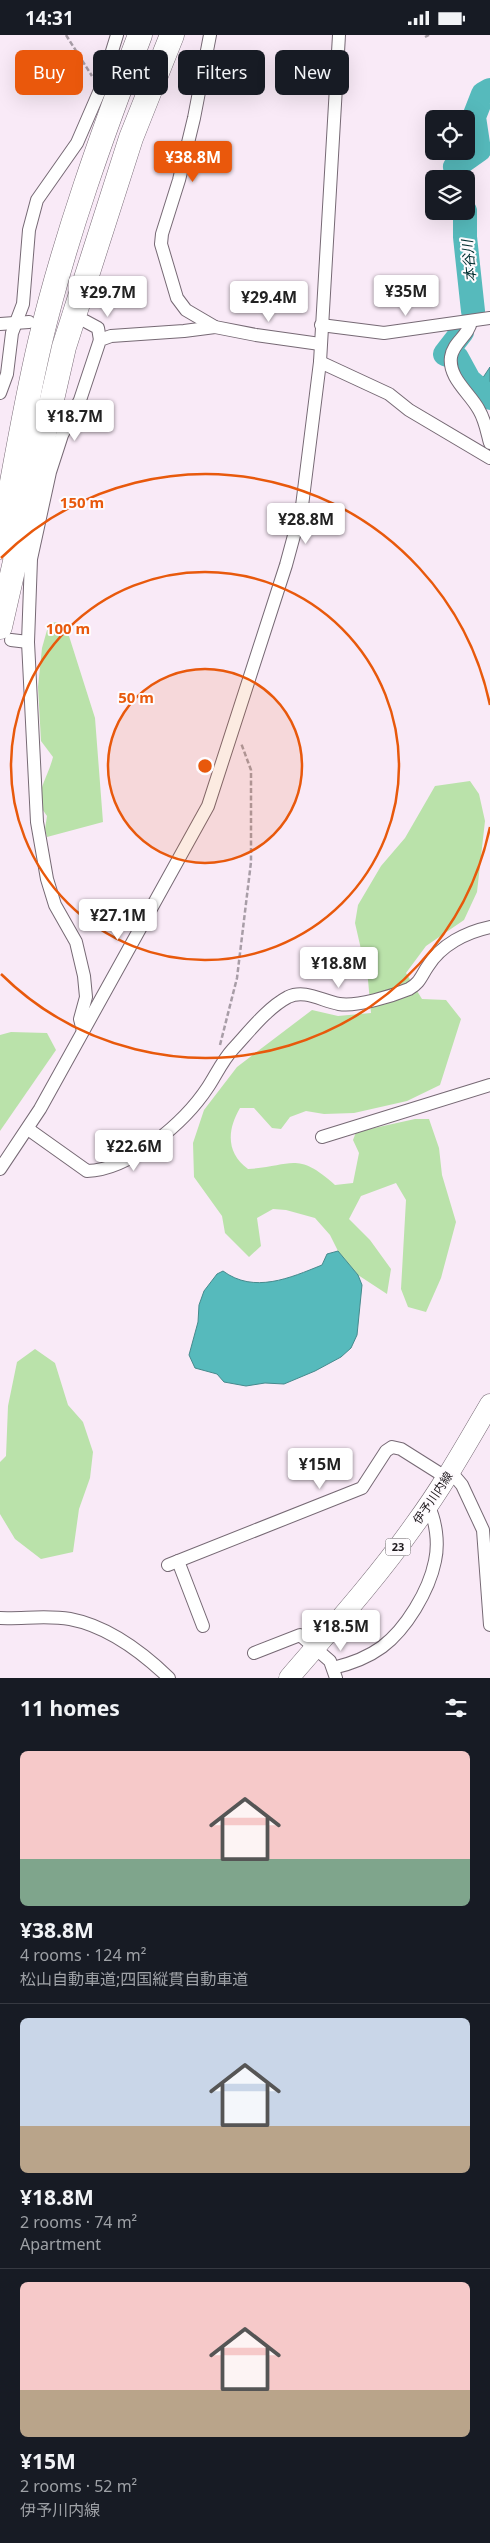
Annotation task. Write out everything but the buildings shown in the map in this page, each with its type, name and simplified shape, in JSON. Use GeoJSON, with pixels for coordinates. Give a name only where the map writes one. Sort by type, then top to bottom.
{"type":"FeatureCollection","features":[{"type":"Feature","properties":{"kind":"highway"},"geometry":{"type":"LineString","coordinates":[[0,547],[41,340],[71,233],[102,137],[140,35]]}},
{"type":"Feature","properties":{"kind":"highway"},"geometry":{"type":"LineString","coordinates":[[6,633],[64,347],[96,241],[131,138],[172,35]]}},
{"type":"Feature","properties":{"kind":"main road","name":"伊予川内線"},"geometry":{"type":"LineString","coordinates":[[289,1678],[355,1601],[428,1505],[449,1475],[490,1404]]}},
{"type":"Feature","properties":{"kind":"street"},"geometry":{"type":"LineString","coordinates":[[112,50],[117,35]]}},
{"type":"Feature","properties":{"kind":"street"},"geometry":{"type":"LineString","coordinates":[[210,35],[194,119],[179,180],[162,234],[161,244],[177,298],[186,310],[215,327]]}},
{"type":"Feature","properties":{"kind":"street"},"geometry":{"type":"LineString","coordinates":[[0,1169],[28,1129],[208,807],[286,565],[302,506],[320,362],[339,35]]}},
{"type":"Feature","properties":{"kind":"street"},"geometry":{"type":"LineString","coordinates":[[0,393],[8,374],[12,333],[23,323],[29,230],[37,200],[77,143],[98,95]]}},
{"type":"Feature","properties":{"kind":"street"},"geometry":{"type":"LineString","coordinates":[[321,325],[384,333],[490,318]]}},
{"type":"Feature","properties":{"kind":"street"},"geometry":{"type":"LineString","coordinates":[[84,1031],[80,1019],[86,997],[84,976],[76,942],[55,905],[37,822],[28,642],[31,559],[50,472],[62,435],[80,400],[100,340],[98,328],[85,321]]}},
{"type":"Feature","properties":{"kind":"street"},"geometry":{"type":"LineString","coordinates":[[471,321],[470,329],[453,349],[450,358],[458,383],[479,409],[490,443]]}},
{"type":"Feature","properties":{"kind":"street"},"geometry":{"type":"LineString","coordinates":[[0,324],[23,323]]}},
{"type":"Feature","properties":{"kind":"street"},"geometry":{"type":"LineString","coordinates":[[100,340],[111,336],[175,332],[215,327],[320,344]]}},
{"type":"Feature","properties":{"kind":"street"},"geometry":{"type":"LineString","coordinates":[[320,362],[389,394],[409,410],[490,458]]}},
{"type":"Feature","properties":{"kind":"street"},"geometry":{"type":"LineString","coordinates":[[6,633],[28,642]]}},
{"type":"Feature","properties":{"kind":"street"},"geometry":{"type":"LineString","coordinates":[[28,1129],[78,1167],[87,1171],[95,1171],[125,1161],[147,1149],[168,1131],[199,1098],[232,1051],[270,1012],[288,997],[305,994],[340,1004],[375,1000],[409,989],[420,981],[427,967],[439,952],[458,939],[490,927]]}},
{"type":"Feature","properties":{"kind":"street"},"geometry":{"type":"LineString","coordinates":[[322,1137],[490,1085]]}},
{"type":"Feature","properties":{"kind":"street"},"geometry":{"type":"LineString","coordinates":[[203,1627],[173,1563],[362,1488],[386,1451],[392,1447],[401,1449],[449,1475],[462,1485],[487,1529],[490,1625]]}},
{"type":"Feature","properties":{"kind":"street"},"geometry":{"type":"LineString","coordinates":[[254,1653],[300,1635],[325,1655],[334,1673],[382,1647],[398,1632],[420,1598],[436,1560],[435,1520],[428,1505]]}},
{"type":"Feature","properties":{"kind":"street"},"geometry":{"type":"LineString","coordinates":[[0,1617],[52,1618],[88,1624],[128,1646],[169,1678]]}},
{"type":"Feature","properties":{"kind":"path"},"geometry":{"type":"LineString","coordinates":[[66,35],[93,79]]}},
{"type":"Feature","properties":{"kind":"path"},"geometry":{"type":"LineString","coordinates":[[214,1076],[237,978],[251,863],[251,770],[242,744],[238,716]]}},
{"type":"Feature","properties":{"kind":"green space"},"geometry":{"type":"Polygon","coordinates":[[[59,622],[69,636],[95,718],[103,822],[47,837],[45,829],[47,816],[38,803],[53,757],[41,741],[38,687],[42,648],[49,623],[59,622]]]}},
{"type":"Feature","properties":{"kind":"green space"},"geometry":{"type":"Polygon","coordinates":[[[470,781],[479,794],[485,821],[477,892],[464,920],[426,946],[406,973],[422,999],[446,1000],[461,1019],[440,1085],[407,1101],[354,1113],[324,1114],[306,1111],[290,1117],[281,1129],[272,1128],[254,1108],[240,1108],[231,1133],[232,1148],[241,1163],[248,1169],[293,1163],[302,1164],[322,1174],[335,1185],[353,1183],[359,1153],[353,1140],[356,1132],[415,1119],[429,1119],[439,1148],[442,1175],[456,1222],[441,1278],[426,1312],[408,1307],[401,1289],[406,1200],[396,1183],[361,1196],[349,1219],[370,1240],[391,1269],[387,1294],[358,1275],[338,1251],[330,1235],[315,1218],[286,1210],[273,1209],[257,1218],[261,1246],[249,1257],[225,1233],[222,1216],[194,1177],[193,1143],[204,1110],[237,1067],[312,1010],[338,1016],[371,1013],[368,980],[355,923],[358,905],[381,866],[405,838],[435,786],[470,781]]]}},
{"type":"Feature","properties":{"kind":"green space"},"geometry":{"type":"Polygon","coordinates":[[[11,1032],[47,1033],[56,1050],[0,1131],[0,1035],[11,1032]]]}},
{"type":"Feature","properties":{"kind":"green space"},"geometry":{"type":"Polygon","coordinates":[[[35,1349],[55,1363],[68,1405],[83,1422],[93,1452],[90,1478],[79,1509],[73,1552],[41,1559],[15,1539],[0,1514],[0,1462],[6,1456],[8,1406],[17,1362],[35,1349]]]}},
{"type":"Feature","properties":{"kind":"water"},"geometry":{"type":"Polygon","coordinates":[[[490,367],[490,402],[482,391],[480,382],[490,367]]]}},
{"type":"Feature","properties":{"kind":"water"},"geometry":{"type":"Polygon","coordinates":[[[338,1251],[358,1275],[362,1285],[357,1335],[351,1348],[341,1357],[315,1371],[284,1384],[265,1383],[246,1386],[224,1382],[217,1374],[195,1368],[189,1355],[198,1322],[199,1305],[204,1291],[217,1274],[223,1271],[247,1282],[260,1283],[285,1279],[322,1265],[327,1254],[338,1251]]]}},
{"type":"Feature","properties":{"kind":"waterway","name":"本谷川"},"geometry":{"type":"LineString","coordinates":[[456,170],[455,167],[479,150],[474,117],[483,94],[490,90]]}},
{"type":"Feature","properties":{"kind":"waterway","name":"本谷川"},"geometry":{"type":"LineString","coordinates":[[465,220],[473,311]]}},
{"type":"Feature","properties":{"kind":"waterway","name":"本谷川"},"geometry":{"type":"LineString","coordinates":[[462,332],[445,354],[457,358],[469,380],[490,398]]}}]}
